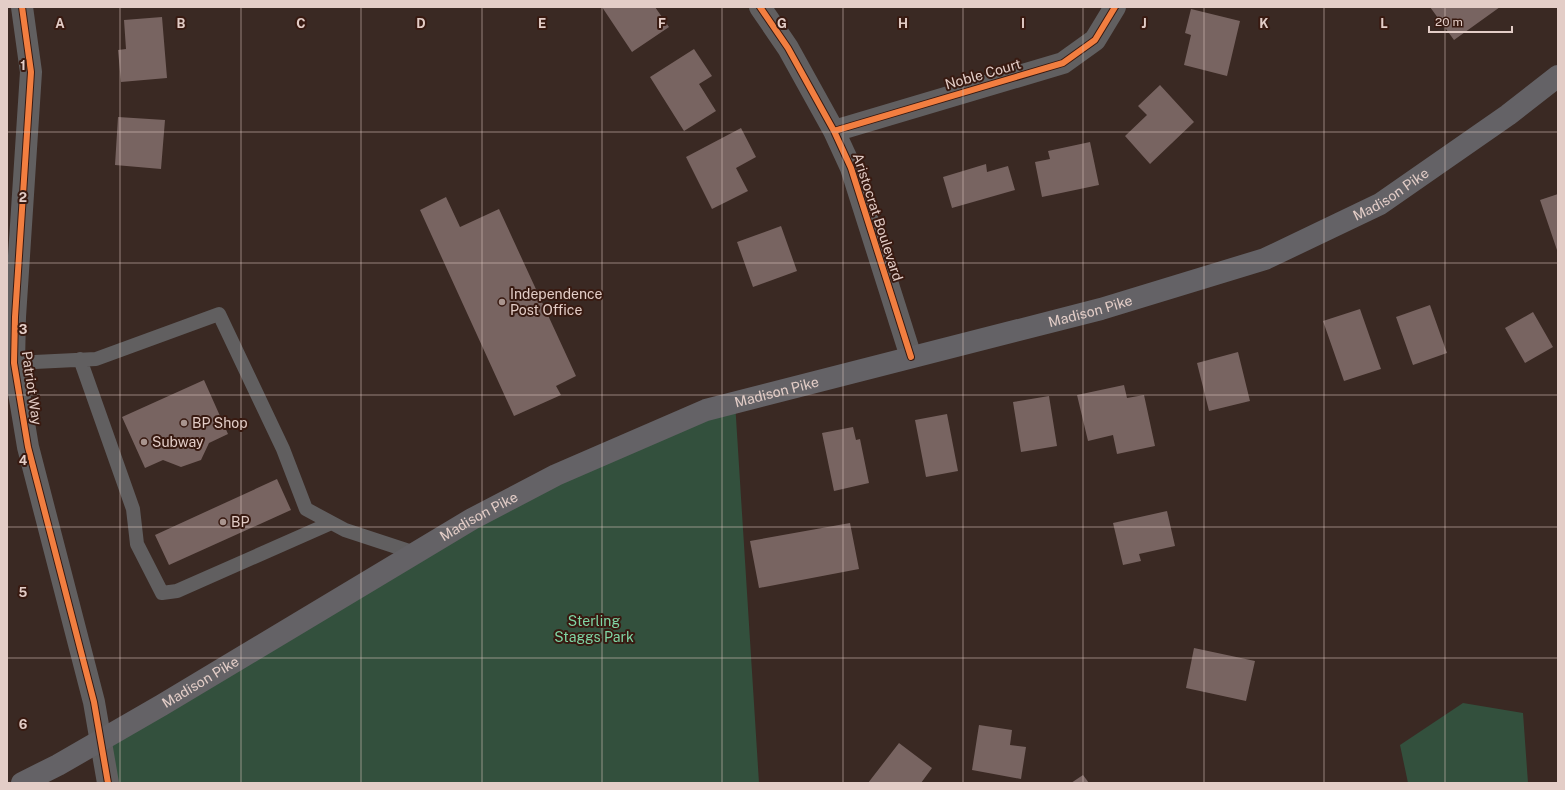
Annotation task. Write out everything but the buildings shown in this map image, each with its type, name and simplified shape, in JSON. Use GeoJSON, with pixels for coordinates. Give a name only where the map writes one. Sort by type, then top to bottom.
{"type":"FeatureCollection","features":[{"type":"Feature","properties":{"kind":"main road","name":"Madison Pike"},"geometry":{"type":"LineString","coordinates":[[22,783],[102,740],[162,705],[472,519],[556,475],[706,410],[1101,309],[1265,259],[1380,204],[1508,115],[1558,76]]}},
{"type":"Feature","properties":{"kind":"street","name":"Patriot Way"},"geometry":{"type":"LineString","coordinates":[[22,7],[30,72],[15,317],[10,363],[28,447],[102,740],[108,783]]}},
{"type":"Feature","properties":{"kind":"street","name":"Aristocrat Boulevard"},"geometry":{"type":"LineString","coordinates":[[760,7],[788,48],[834,130],[851,168],[911,357]]}},
{"type":"Feature","properties":{"kind":"street","name":"Noble Court"},"geometry":{"type":"LineString","coordinates":[[834,130],[1063,63],[1095,40],[1115,7]]}},
{"type":"Feature","properties":{"kind":"lane"},"geometry":{"type":"LineString","coordinates":[[10,363],[96,359],[219,314],[283,449],[306,509],[344,530],[415,553]]}},
{"type":"Feature","properties":{"kind":"lane"},"geometry":{"type":"LineString","coordinates":[[80,359],[133,509],[137,544],[162,593],[177,590],[330,522]]}},
{"type":"Feature","properties":{"kind":"green space","name":"Sterling Staggs Park"},"geometry":{"type":"Polygon","coordinates":[[[735,402],[759,783],[108,783],[102,739],[472,519],[735,402]]]}},
{"type":"Feature","properties":{"kind":"green space"},"geometry":{"type":"Polygon","coordinates":[[[1463,703],[1523,713],[1528,783],[1408,783],[1400,745],[1463,703]]]}},
{"type":"Feature","properties":{"kind":"cycle path"},"geometry":{"type":"LineString","coordinates":[[22,7],[31,72],[15,317],[14,363],[28,447],[94,702],[108,783]]}},
{"type":"Feature","properties":{"kind":"cycle path"},"geometry":{"type":"LineString","coordinates":[[760,7],[788,48],[834,131],[851,168],[911,357]]}},
{"type":"Feature","properties":{"kind":"cycle path"},"geometry":{"type":"LineString","coordinates":[[834,131],[1063,63],[1095,40],[1115,7]]}},
{"type":"Feature","properties":{"kind":"place","name":"Independence Post Office"},"geometry":{"type":"Point","coordinates":[502,302]}},
{"type":"Feature","properties":{"kind":"place","name":"BP Shop"},"geometry":{"type":"Point","coordinates":[184,423]}},
{"type":"Feature","properties":{"kind":"place","name":"Subway"},"geometry":{"type":"Point","coordinates":[144,442]}},
{"type":"Feature","properties":{"kind":"place","name":"BP"},"geometry":{"type":"Point","coordinates":[223,522]}}]}
